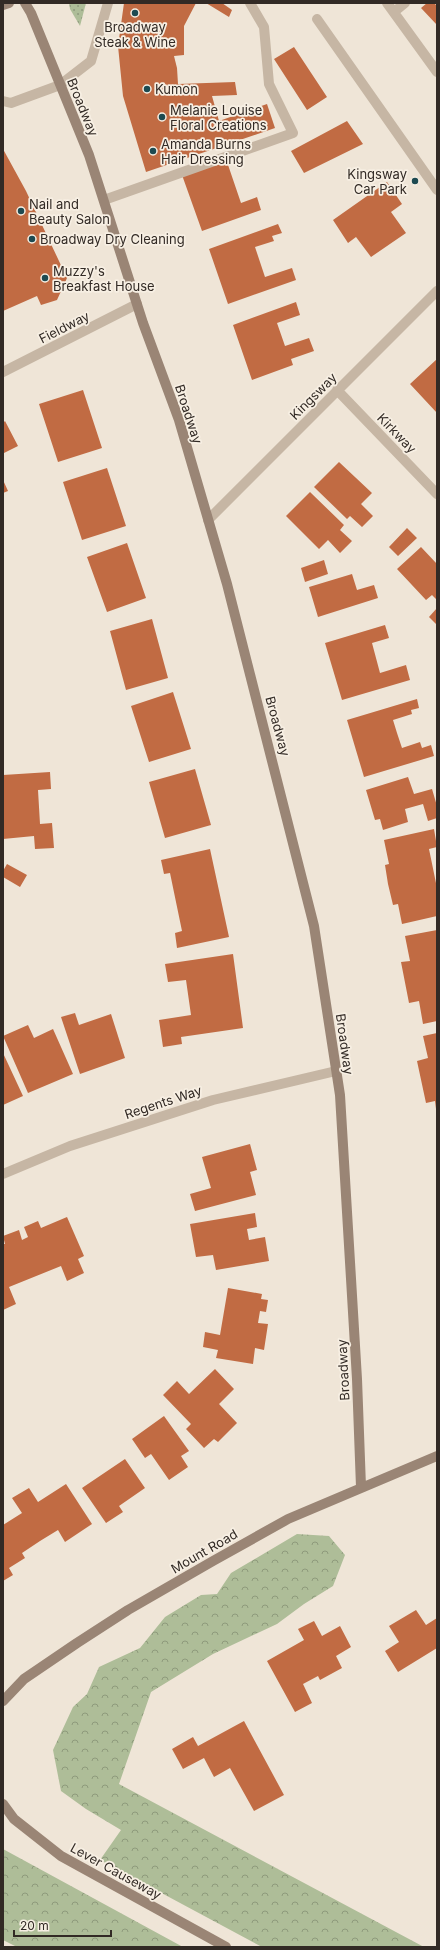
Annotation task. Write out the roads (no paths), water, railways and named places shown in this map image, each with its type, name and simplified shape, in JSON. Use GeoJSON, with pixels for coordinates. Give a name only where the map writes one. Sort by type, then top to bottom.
{"type":"FeatureCollection","features":[{"type":"Feature","properties":{"kind":"street"},"geometry":{"type":"LineString","coordinates":[[3,5],[9,3]]}},
{"type":"Feature","properties":{"kind":"street","name":"Broadway"},"geometry":{"type":"LineString","coordinates":[[25,3],[31,13],[89,155],[137,304],[179,420],[227,584],[314,926],[340,1095],[357,1379],[361,1487]]}},
{"type":"Feature","properties":{"kind":"street"},"geometry":{"type":"LineString","coordinates":[[3,101],[12,104],[60,85],[91,61],[108,3]]}},
{"type":"Feature","properties":{"kind":"street"},"geometry":{"type":"LineString","coordinates":[[104,200],[293,133],[269,84],[264,26],[250,3]]}},
{"type":"Feature","properties":{"kind":"street"},"geometry":{"type":"LineString","coordinates":[[387,3],[437,72]]}},
{"type":"Feature","properties":{"kind":"street"},"geometry":{"type":"LineString","coordinates":[[394,12],[405,3]]}},
{"type":"Feature","properties":{"kind":"street"},"geometry":{"type":"LineString","coordinates":[[317,19],[437,190]]}},
{"type":"Feature","properties":{"kind":"street","name":"Kingsway"},"geometry":{"type":"LineString","coordinates":[[208,520],[437,290]]}},
{"type":"Feature","properties":{"kind":"street","name":"Fieldway"},"geometry":{"type":"LineString","coordinates":[[3,372],[137,304]]}},
{"type":"Feature","properties":{"kind":"street","name":"Kirkway"},"geometry":{"type":"LineString","coordinates":[[337,390],[437,494]]}},
{"type":"Feature","properties":{"kind":"street","name":"Regents Way"},"geometry":{"type":"LineString","coordinates":[[3,1174],[70,1146],[213,1100],[336,1071]]}},
{"type":"Feature","properties":{"kind":"street","name":"Mount Road"},"geometry":{"type":"LineString","coordinates":[[3,1701],[24,1679],[128,1610],[288,1519],[437,1456]]}},
{"type":"Feature","properties":{"kind":"street","name":"Lever Causeway"},"geometry":{"type":"LineString","coordinates":[[3,1804],[14,1819],[61,1856],[226,1947]]}},
{"type":"Feature","properties":{"kind":"place","name":"Broadway Steak & Wine"},"geometry":{"type":"Point","coordinates":[135,13]}},
{"type":"Feature","properties":{"kind":"place","name":"Kumon"},"geometry":{"type":"Point","coordinates":[147,89]}},
{"type":"Feature","properties":{"kind":"place","name":"Melanie Louise Floral Creations"},"geometry":{"type":"Point","coordinates":[162,117]}},
{"type":"Feature","properties":{"kind":"place","name":"Amanda Burns Hair Dressing"},"geometry":{"type":"Point","coordinates":[153,151]}},
{"type":"Feature","properties":{"kind":"place","name":"Kingsway Car Park"},"geometry":{"type":"Point","coordinates":[415,181]}},
{"type":"Feature","properties":{"kind":"place","name":"Nail and Beauty Salon"},"geometry":{"type":"Point","coordinates":[21,211]}},
{"type":"Feature","properties":{"kind":"place","name":"Broadway Dry Cleaning"},"geometry":{"type":"Point","coordinates":[32,239]}},
{"type":"Feature","properties":{"kind":"place","name":"Muzzy's Breakfast House"},"geometry":{"type":"Point","coordinates":[45,278]}}]}
